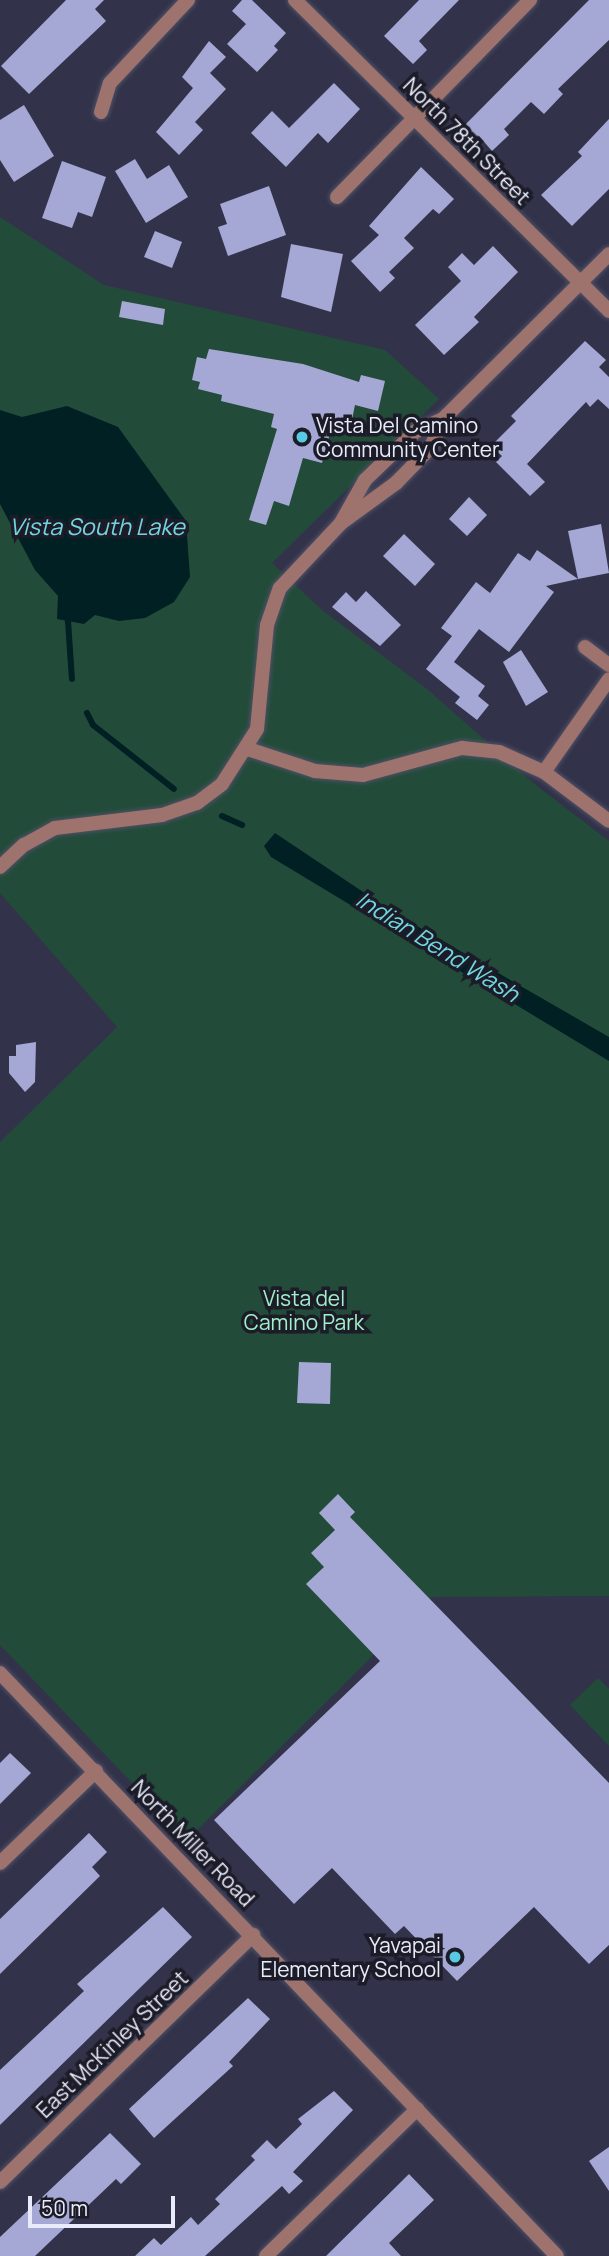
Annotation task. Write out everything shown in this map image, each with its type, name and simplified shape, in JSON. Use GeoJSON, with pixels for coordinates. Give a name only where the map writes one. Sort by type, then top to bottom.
{"type":"FeatureCollection","features":[{"type":"Feature","properties":{"kind":"street"},"geometry":{"type":"LineString","coordinates":[[101,112],[110,83],[188,0]]}},
{"type":"Feature","properties":{"kind":"street","name":"North 78th Street"},"geometry":{"type":"LineString","coordinates":[[295,0],[609,311]]}},
{"type":"Feature","properties":{"kind":"street"},"geometry":{"type":"LineString","coordinates":[[337,197],[530,0]]}},
{"type":"Feature","properties":{"kind":"street"},"geometry":{"type":"LineString","coordinates":[[0,867],[24,845],[55,828],[148,818],[197,803],[222,784],[248,749],[262,705],[264,650],[271,605],[291,573],[341,523],[396,483],[431,447],[443,419],[609,254]]}},
{"type":"Feature","properties":{"kind":"street"},"geometry":{"type":"LineString","coordinates":[[341,523],[365,480],[415,430],[443,419]]}},
{"type":"Feature","properties":{"kind":"street"},"geometry":{"type":"LineString","coordinates":[[584,646],[609,665]]}},
{"type":"Feature","properties":{"kind":"street"},"geometry":{"type":"LineString","coordinates":[[544,772],[609,680]]}},
{"type":"Feature","properties":{"kind":"street"},"geometry":{"type":"LineString","coordinates":[[248,749],[315,772],[363,775],[462,748],[499,752],[544,772],[609,821]]}},
{"type":"Feature","properties":{"kind":"street","name":"North Miller Road"},"geometry":{"type":"LineString","coordinates":[[0,1673],[96,1770],[557,2256]]}},
{"type":"Feature","properties":{"kind":"street"},"geometry":{"type":"LineString","coordinates":[[0,1863],[96,1770]]}},
{"type":"Feature","properties":{"kind":"street","name":"East McKinley Street"},"geometry":{"type":"LineString","coordinates":[[0,2182],[253,1935]]}},
{"type":"Feature","properties":{"kind":"street"},"geometry":{"type":"LineString","coordinates":[[266,2256],[417,2109]]}},
{"type":"Feature","properties":{"kind":"green space","name":"Vista del Camino Park"},"geometry":{"type":"Polygon","coordinates":[[[0,217],[104,285],[385,350],[439,399],[272,563],[322,610],[427,689],[537,786],[609,841],[609,1596],[432,1597],[187,1840],[0,1645],[0,1142],[117,1027],[0,893],[0,217]]]}},
{"type":"Feature","properties":{"kind":"green space"},"geometry":{"type":"Polygon","coordinates":[[[598,1678],[609,1689],[609,1746],[570,1705],[598,1678]]]}},
{"type":"Feature","properties":{"kind":"water","name":"Vista South Lake"},"geometry":{"type":"Polygon","coordinates":[[[67,406],[118,427],[186,521],[190,577],[174,602],[145,618],[119,621],[95,615],[84,624],[57,619],[58,596],[35,570],[0,504],[0,410],[22,417],[67,406]]]}},
{"type":"Feature","properties":{"kind":"water"},"geometry":{"type":"Polygon","coordinates":[[[275,833],[396,914],[609,1037],[609,1061],[271,857],[264,846],[275,833]]]}},
{"type":"Feature","properties":{"kind":"building"},"geometry":{"type":"Polygon","coordinates":[[[66,0],[104,0],[95,9],[106,21],[29,94],[1,66],[66,0]]]}},
{"type":"Feature","properties":{"kind":"building"},"geometry":{"type":"Polygon","coordinates":[[[242,0],[252,0],[286,33],[274,46],[278,50],[257,72],[227,44],[246,24],[232,11],[242,0]]]}},
{"type":"Feature","properties":{"kind":"building"},"geometry":{"type":"Polygon","coordinates":[[[419,0],[459,0],[419,41],[427,50],[413,64],[384,36],[419,0]]]}},
{"type":"Feature","properties":{"kind":"building"},"geometry":{"type":"Polygon","coordinates":[[[589,0],[609,0],[609,40],[558,89],[563,94],[544,114],[531,102],[504,129],[509,135],[492,151],[479,136],[471,144],[458,132],[589,0]]]}},
{"type":"Feature","properties":{"kind":"building"},"geometry":{"type":"Polygon","coordinates":[[[209,41],[226,57],[210,73],[226,89],[195,122],[203,130],[179,155],[156,132],[193,88],[182,77],[209,41]]]}},
{"type":"Feature","properties":{"kind":"building"},"geometry":{"type":"Polygon","coordinates":[[[334,83],[360,109],[328,143],[318,133],[286,167],[251,133],[272,111],[289,128],[334,83]]]}},
{"type":"Feature","properties":{"kind":"building"},"geometry":{"type":"Polygon","coordinates":[[[24,105],[54,156],[14,182],[0,160],[0,120],[24,105]]]}},
{"type":"Feature","properties":{"kind":"building"},"geometry":{"type":"Polygon","coordinates":[[[609,119],[609,189],[572,226],[541,195],[582,156],[578,152],[609,119]]]}},
{"type":"Feature","properties":{"kind":"building"},"geometry":{"type":"Polygon","coordinates":[[[135,159],[147,179],[169,165],[188,197],[146,223],[115,171],[135,159]]]}},
{"type":"Feature","properties":{"kind":"building"},"geometry":{"type":"Polygon","coordinates":[[[62,161],[106,177],[92,217],[78,212],[72,228],[42,218],[62,161]]]}},
{"type":"Feature","properties":{"kind":"building"},"geometry":{"type":"Polygon","coordinates":[[[421,167],[454,199],[439,214],[433,209],[404,238],[414,248],[389,272],[395,278],[380,292],[351,261],[379,235],[369,226],[421,167]]]}},
{"type":"Feature","properties":{"kind":"building"},"geometry":{"type":"Polygon","coordinates":[[[269,186],[286,235],[228,256],[218,227],[227,224],[220,204],[269,186]]]}},
{"type":"Feature","properties":{"kind":"building"},"geometry":{"type":"Polygon","coordinates":[[[155,231],[182,242],[172,268],[144,257],[155,231]]]}},
{"type":"Feature","properties":{"kind":"building"},"geometry":{"type":"Polygon","coordinates":[[[291,244],[343,254],[331,312],[281,297],[291,244]]]}},
{"type":"Feature","properties":{"kind":"building"},"geometry":{"type":"Polygon","coordinates":[[[493,246],[518,272],[474,317],[479,322],[444,355],[415,325],[461,281],[448,267],[462,253],[474,265],[493,246]]]}},
{"type":"Feature","properties":{"kind":"building"},"geometry":{"type":"Polygon","coordinates":[[[122,301],[165,309],[163,325],[119,317],[122,301]]]}},
{"type":"Feature","properties":{"kind":"building"},"geometry":{"type":"Polygon","coordinates":[[[585,341],[606,360],[599,367],[609,377],[609,409],[598,399],[590,407],[586,402],[527,464],[545,482],[530,496],[496,462],[502,456],[491,446],[516,421],[511,416],[585,341]]]}},
{"type":"Feature","properties":{"kind":"building","name":"Vista Del Camino Community Center"},"geometry":{"type":"Polygon","coordinates":[[[209,349],[303,364],[359,382],[361,375],[385,381],[378,411],[355,405],[349,434],[331,429],[322,463],[303,458],[289,506],[274,501],[266,525],[249,520],[277,429],[271,427],[274,414],[221,401],[222,395],[198,389],[200,382],[192,380],[197,357],[206,359],[209,349]]]}},
{"type":"Feature","properties":{"kind":"building"},"geometry":{"type":"Polygon","coordinates":[[[469,497],[487,515],[467,536],[449,519],[469,497]]]}},
{"type":"Feature","properties":{"kind":"building"},"geometry":{"type":"Polygon","coordinates":[[[601,524],[609,573],[578,579],[568,531],[601,524]]]}},
{"type":"Feature","properties":{"kind":"building"},"geometry":{"type":"Polygon","coordinates":[[[404,534],[435,564],[415,586],[383,556],[404,534]]]}},
{"type":"Feature","properties":{"kind":"building"},"geometry":{"type":"Polygon","coordinates":[[[537,550],[578,579],[546,586],[554,592],[509,652],[479,629],[454,662],[485,686],[478,696],[489,705],[477,720],[455,703],[460,697],[426,669],[452,636],[441,628],[476,582],[490,593],[518,553],[530,561],[537,550]]]}},
{"type":"Feature","properties":{"kind":"building"},"geometry":{"type":"Polygon","coordinates":[[[366,591],[401,625],[380,646],[332,607],[346,592],[356,602],[366,591]]]}},
{"type":"Feature","properties":{"kind":"building"},"geometry":{"type":"Polygon","coordinates":[[[521,650],[548,692],[526,706],[503,662],[521,650]]]}},
{"type":"Feature","properties":{"kind":"building"},"geometry":{"type":"Polygon","coordinates":[[[36,1042],[35,1082],[25,1092],[9,1073],[9,1056],[16,1056],[16,1045],[36,1042]]]}},
{"type":"Feature","properties":{"kind":"building"},"geometry":{"type":"Polygon","coordinates":[[[299,1362],[331,1363],[330,1404],[297,1403],[299,1362]]]}},
{"type":"Feature","properties":{"kind":"building"},"geometry":{"type":"Polygon","coordinates":[[[338,1494],[355,1512],[350,1517],[609,1783],[609,1945],[589,1964],[534,1907],[457,1981],[404,1926],[395,1934],[332,1868],[294,1904],[214,1820],[380,1661],[306,1584],[324,1567],[311,1553],[335,1530],[319,1513],[338,1494]]]}},
{"type":"Feature","properties":{"kind":"building"},"geometry":{"type":"Polygon","coordinates":[[[10,1753],[31,1773],[0,1804],[0,1763],[10,1753]]]}},
{"type":"Feature","properties":{"kind":"building"},"geometry":{"type":"Polygon","coordinates":[[[89,1833],[107,1852],[92,1867],[100,1876],[0,1974],[0,1919],[89,1833]]]}},
{"type":"Feature","properties":{"kind":"building"},"geometry":{"type":"Polygon","coordinates":[[[163,1907],[192,1937],[0,2125],[0,2070],[84,1991],[77,1984],[163,1907]]]}},
{"type":"Feature","properties":{"kind":"building"},"geometry":{"type":"Polygon","coordinates":[[[248,1998],[270,2019],[229,2062],[233,2066],[154,2138],[129,2109],[248,1998]]]}},
{"type":"Feature","properties":{"kind":"building"},"geometry":{"type":"Polygon","coordinates":[[[334,2091],[353,2110],[293,2172],[303,2181],[289,2194],[282,2186],[205,2256],[135,2256],[154,2238],[161,2245],[191,2217],[198,2225],[220,2204],[215,2199],[255,2160],[251,2156],[267,2140],[276,2149],[302,2124],[298,2119],[334,2091]]]}},
{"type":"Feature","properties":{"kind":"building"},"geometry":{"type":"Polygon","coordinates":[[[110,2133],[141,2164],[121,2184],[116,2179],[35,2256],[0,2256],[0,2237],[110,2133]]]}},
{"type":"Feature","properties":{"kind":"building"},"geometry":{"type":"Polygon","coordinates":[[[609,2147],[609,2191],[589,2161],[609,2147]]]}},
{"type":"Feature","properties":{"kind":"building"},"geometry":{"type":"Polygon","coordinates":[[[409,2174],[434,2200],[389,2243],[401,2256],[326,2256],[409,2174]]]}},
{"type":"Feature","properties":{"kind":"waterway","name":"Indian Bend Wash"},"geometry":{"type":"LineString","coordinates":[[71,615],[68,621],[72,679]]}},
{"type":"Feature","properties":{"kind":"waterway","name":"Indian Bend Wash"},"geometry":{"type":"LineString","coordinates":[[87,713],[93,725],[174,789]]}},
{"type":"Feature","properties":{"kind":"waterway","name":"Indian Bend Wash"},"geometry":{"type":"LineString","coordinates":[[222,816],[242,825]]}},
{"type":"Feature","properties":{"kind":"place","name":"Vista Del Camino Community Center"},"geometry":{"type":"Point","coordinates":[302,437]}},
{"type":"Feature","properties":{"kind":"place","name":"Yavapai Elementary School"},"geometry":{"type":"Point","coordinates":[455,1957]}}]}
